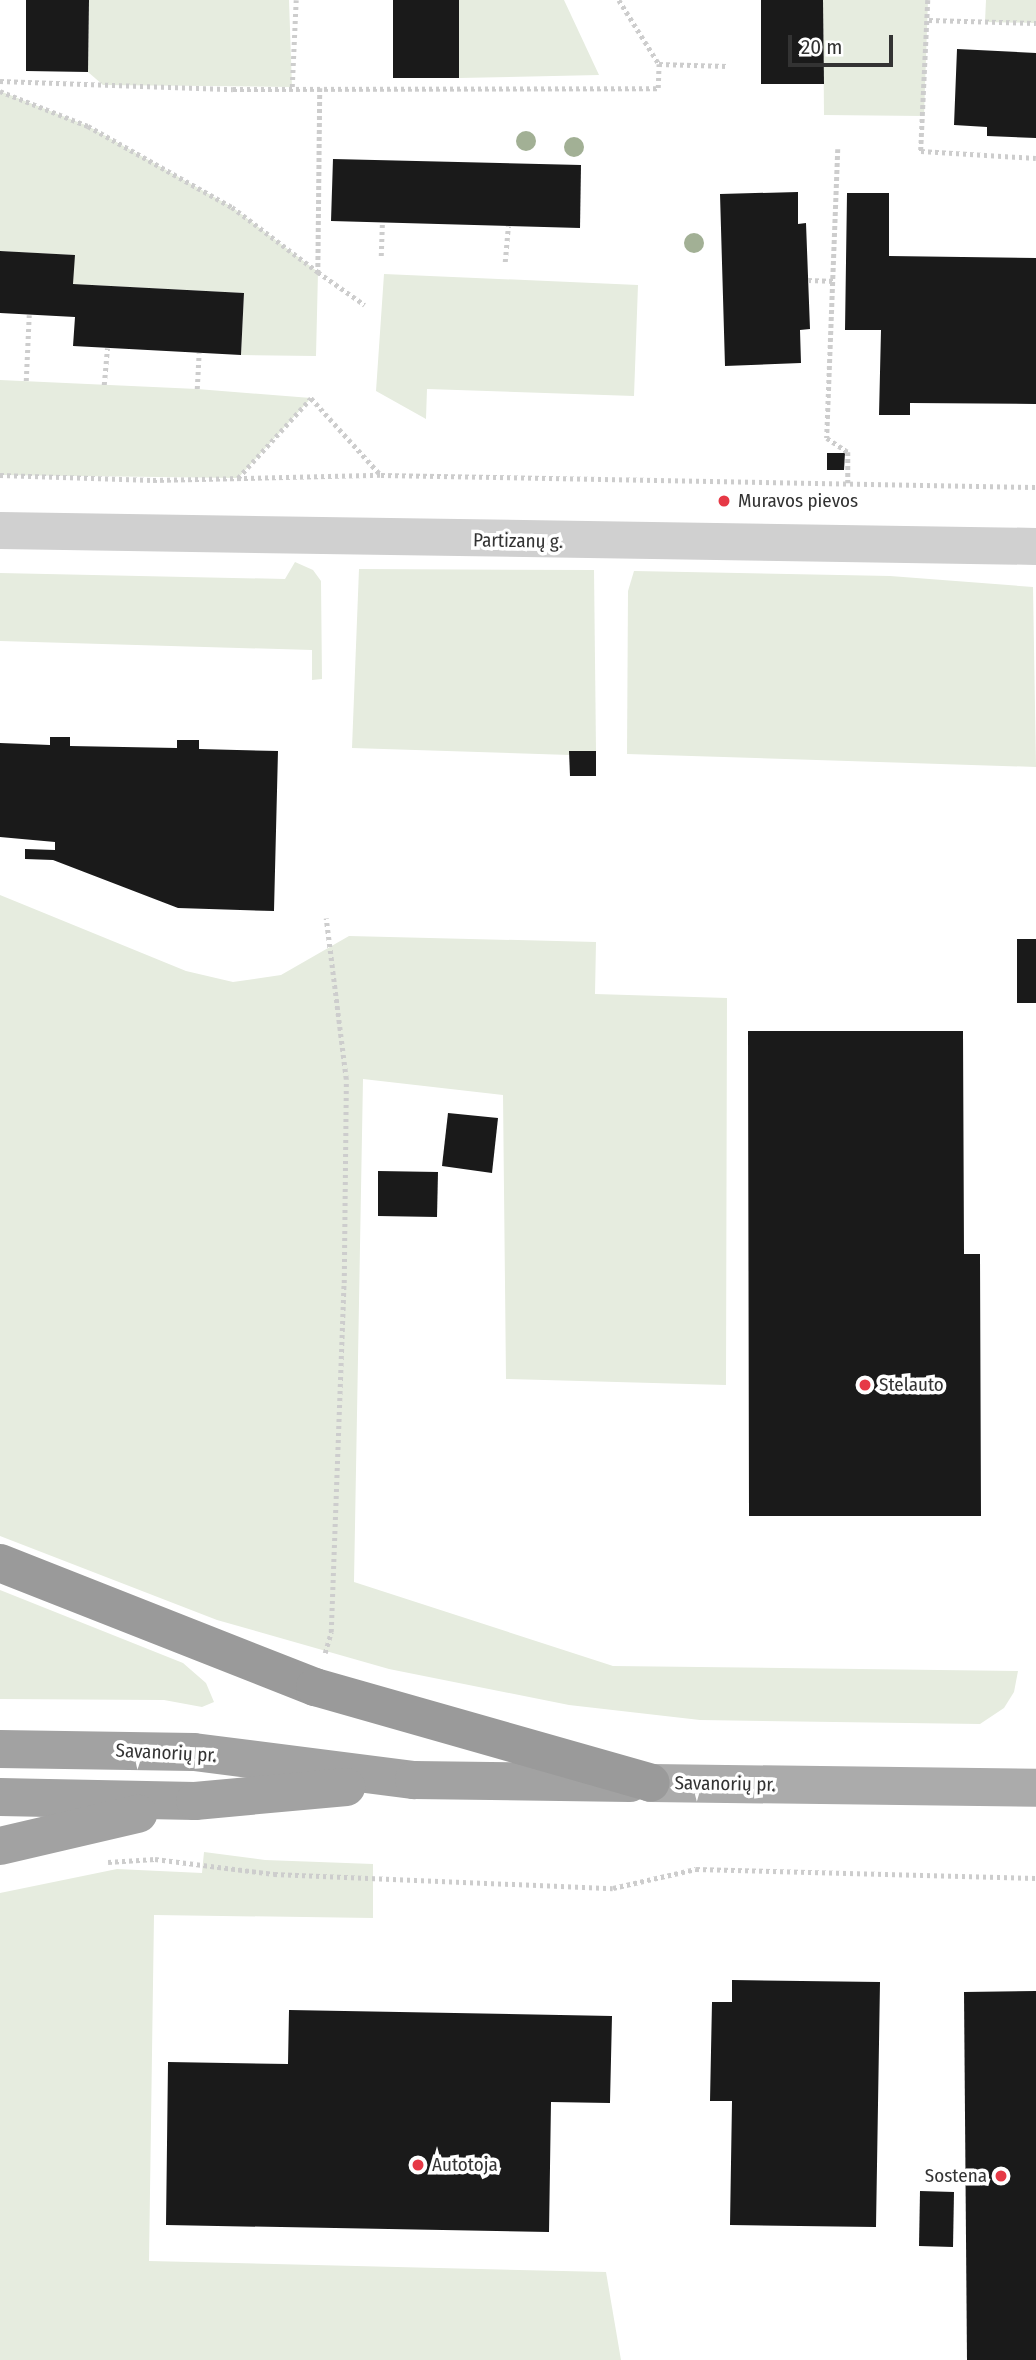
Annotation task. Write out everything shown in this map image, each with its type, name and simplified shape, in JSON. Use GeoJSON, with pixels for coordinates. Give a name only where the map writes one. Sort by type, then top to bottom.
{"type":"FeatureCollection","features":[{"type":"Feature","properties":{"kind":"highway"},"geometry":{"type":"LineString","coordinates":[[0,1563],[315,1687],[651,1783]]}},
{"type":"Feature","properties":{"kind":"highway","name":"Savanorių pr."},"geometry":{"type":"LineString","coordinates":[[0,1749],[194,1752],[414,1780]]}},
{"type":"Feature","properties":{"kind":"highway","name":"Savanorių pr."},"geometry":{"type":"LineString","coordinates":[[0,1797],[195,1801],[414,1780],[651,1783]]}},
{"type":"Feature","properties":{"kind":"highway"},"geometry":{"type":"LineString","coordinates":[[0,1846],[195,1801]]}},
{"type":"Feature","properties":{"kind":"main road","name":"Savanorių pr."},"geometry":{"type":"LineString","coordinates":[[651,1783],[1036,1788]]}},
{"type":"Feature","properties":{"kind":"street","name":"Partizanų g."},"geometry":{"type":"LineString","coordinates":[[0,530],[1036,546]]}},
{"type":"Feature","properties":{"kind":"path"},"geometry":{"type":"LineString","coordinates":[[292,87],[296,0]]}},
{"type":"Feature","properties":{"kind":"path"},"geometry":{"type":"LineString","coordinates":[[0,81],[320,88],[658,88],[659,64],[620,0]]}},
{"type":"Feature","properties":{"kind":"path"},"geometry":{"type":"LineString","coordinates":[[928,0],[921,151],[1036,158]]}},
{"type":"Feature","properties":{"kind":"path"},"geometry":{"type":"LineString","coordinates":[[929,20],[1036,23]]}},
{"type":"Feature","properties":{"kind":"path"},"geometry":{"type":"LineString","coordinates":[[659,64],[727,66]]}},
{"type":"Feature","properties":{"kind":"path"},"geometry":{"type":"LineString","coordinates":[[318,272],[320,88]]}},
{"type":"Feature","properties":{"kind":"path"},"geometry":{"type":"LineString","coordinates":[[0,91],[88,126],[232,207],[365,305]]}},
{"type":"Feature","properties":{"kind":"path"},"geometry":{"type":"LineString","coordinates":[[838,149],[836,281],[827,438],[848,452],[848,484]]}},
{"type":"Feature","properties":{"kind":"path"},"geometry":{"type":"LineString","coordinates":[[381,256],[382,223]]}},
{"type":"Feature","properties":{"kind":"path"},"geometry":{"type":"LineString","coordinates":[[505,262],[508,226]]}},
{"type":"Feature","properties":{"kind":"path"},"geometry":{"type":"LineString","coordinates":[[808,280],[836,281]]}},
{"type":"Feature","properties":{"kind":"path"},"geometry":{"type":"LineString","coordinates":[[26,381],[29,315]]}},
{"type":"Feature","properties":{"kind":"path"},"geometry":{"type":"LineString","coordinates":[[104,384],[107,348]]}},
{"type":"Feature","properties":{"kind":"path"},"geometry":{"type":"LineString","coordinates":[[197,389],[199,353]]}},
{"type":"Feature","properties":{"kind":"path"},"geometry":{"type":"LineString","coordinates":[[238,478],[311,398],[381,475]]}},
{"type":"Feature","properties":{"kind":"path"},"geometry":{"type":"LineString","coordinates":[[0,475],[238,478],[381,475],[1036,487]]}},
{"type":"Feature","properties":{"kind":"path"},"geometry":{"type":"LineString","coordinates":[[315,1687],[331,1632],[344,1283],[346,1079],[326,918]]}},
{"type":"Feature","properties":{"kind":"path"},"geometry":{"type":"LineString","coordinates":[[103,1862],[155,1859],[274,1874],[613,1888],[696,1869],[1036,1878]]}},
{"type":"Feature","properties":{"kind":"shaded area"},"geometry":{"type":"Polygon","coordinates":[[[89,0],[289,0],[292,87],[103,85],[88,72],[89,0]]]}},
{"type":"Feature","properties":{"kind":"shaded area"},"geometry":{"type":"Polygon","coordinates":[[[459,0],[564,0],[599,75],[459,78],[459,0]]]}},
{"type":"Feature","properties":{"kind":"shaded area"},"geometry":{"type":"Polygon","coordinates":[[[823,0],[928,0],[924,116],[824,115],[823,0]]]}},
{"type":"Feature","properties":{"kind":"shaded area"},"geometry":{"type":"Polygon","coordinates":[[[986,0],[1036,0],[1036,23],[985,22],[986,0]]]}},
{"type":"Feature","properties":{"kind":"shaded area"},"geometry":{"type":"Polygon","coordinates":[[[0,91],[88,126],[232,207],[318,272],[316,356],[241,355],[244,293],[73,284],[74,255],[0,251],[0,91]]]}},
{"type":"Feature","properties":{"kind":"shaded area"},"geometry":{"type":"Polygon","coordinates":[[[384,274],[638,285],[634,396],[427,389],[426,419],[376,391],[384,274]]]}},
{"type":"Feature","properties":{"kind":"shaded area"},"geometry":{"type":"Polygon","coordinates":[[[0,380],[197,389],[311,398],[238,478],[0,475],[0,380]]]}},
{"type":"Feature","properties":{"kind":"shaded area"},"geometry":{"type":"Polygon","coordinates":[[[295,562],[313,570],[321,581],[322,679],[312,680],[312,650],[0,641],[0,573],[285,579],[295,562]]]}},
{"type":"Feature","properties":{"kind":"shaded area"},"geometry":{"type":"Polygon","coordinates":[[[359,569],[594,570],[596,751],[570,755],[352,748],[359,569]]]}},
{"type":"Feature","properties":{"kind":"shaded area"},"geometry":{"type":"Polygon","coordinates":[[[634,571],[890,576],[1033,587],[1036,767],[627,754],[628,591],[634,571]]]}},
{"type":"Feature","properties":{"kind":"shaded area"},"geometry":{"type":"Polygon","coordinates":[[[0,895],[186,971],[233,982],[281,975],[349,936],[596,942],[595,994],[727,998],[726,1385],[506,1379],[503,1095],[363,1079],[354,1582],[613,1666],[1018,1671],[1014,1692],[1004,1708],[980,1724],[700,1720],[569,1705],[389,1669],[217,1620],[0,1536],[0,895]]]}},
{"type":"Feature","properties":{"kind":"shaded area"},"geometry":{"type":"Polygon","coordinates":[[[0,1590],[183,1663],[206,1683],[214,1702],[202,1707],[164,1700],[0,1699],[0,1590]]]}},
{"type":"Feature","properties":{"kind":"shaded area"},"geometry":{"type":"Polygon","coordinates":[[[204,1852],[265,1860],[373,1864],[373,1918],[154,1915],[149,2261],[606,2272],[621,2360],[0,2360],[0,1893],[117,1869],[202,1873],[204,1852]]]}},
{"type":"Feature","properties":{"kind":"building"},"geometry":{"type":"Polygon","coordinates":[[[26,0],[89,0],[88,72],[26,71],[26,0]]]}},
{"type":"Feature","properties":{"kind":"building"},"geometry":{"type":"Polygon","coordinates":[[[393,0],[459,0],[459,78],[393,78],[393,0]]]}},
{"type":"Feature","properties":{"kind":"building"},"geometry":{"type":"Polygon","coordinates":[[[761,0],[823,0],[824,84],[761,84],[761,0]]]}},
{"type":"Feature","properties":{"kind":"building"},"geometry":{"type":"Polygon","coordinates":[[[957,49],[1036,53],[1036,138],[987,136],[987,127],[954,125],[957,49]]]}},
{"type":"Feature","properties":{"kind":"building"},"geometry":{"type":"Polygon","coordinates":[[[333,159],[581,165],[580,228],[331,221],[333,159]]]}},
{"type":"Feature","properties":{"kind":"building"},"geometry":{"type":"Polygon","coordinates":[[[798,192],[798,224],[806,223],[810,329],[800,330],[801,363],[725,366],[720,194],[798,192]]]}},
{"type":"Feature","properties":{"kind":"building"},"geometry":{"type":"Polygon","coordinates":[[[847,193],[889,193],[889,256],[1036,258],[1036,404],[910,403],[910,415],[879,415],[881,330],[845,330],[847,193]]]}},
{"type":"Feature","properties":{"kind":"building"},"geometry":{"type":"Polygon","coordinates":[[[0,251],[75,255],[73,284],[244,293],[241,355],[73,346],[75,317],[0,313],[0,251]]]}},
{"type":"Feature","properties":{"kind":"building"},"geometry":{"type":"Polygon","coordinates":[[[827,453],[845,453],[844,470],[827,470],[827,453]]]}},
{"type":"Feature","properties":{"kind":"building"},"geometry":{"type":"Polygon","coordinates":[[[50,737],[70,737],[70,746],[177,748],[177,740],[199,740],[199,749],[278,751],[274,911],[178,908],[53,860],[25,859],[25,849],[55,850],[55,842],[0,837],[0,743],[50,745],[50,737]]]}},
{"type":"Feature","properties":{"kind":"building"},"geometry":{"type":"Polygon","coordinates":[[[569,751],[596,751],[596,776],[570,776],[569,751]]]}},
{"type":"Feature","properties":{"kind":"building"},"geometry":{"type":"Polygon","coordinates":[[[1017,939],[1036,939],[1036,1003],[1017,1003],[1017,939]]]}},
{"type":"Feature","properties":{"kind":"building","name":"Stelauto"},"geometry":{"type":"Polygon","coordinates":[[[748,1031],[963,1031],[964,1254],[980,1254],[981,1516],[749,1516],[748,1031]]]}},
{"type":"Feature","properties":{"kind":"building"},"geometry":{"type":"Polygon","coordinates":[[[448,1113],[498,1118],[492,1173],[442,1166],[448,1113]]]}},
{"type":"Feature","properties":{"kind":"building"},"geometry":{"type":"Polygon","coordinates":[[[378,1171],[438,1172],[437,1217],[378,1216],[378,1171]]]}},
{"type":"Feature","properties":{"kind":"building"},"geometry":{"type":"Polygon","coordinates":[[[732,1980],[880,1982],[876,2227],[730,2225],[732,2101],[710,2101],[712,2002],[732,2002],[732,1980]]]}},
{"type":"Feature","properties":{"kind":"building","name":"Sostena"},"geometry":{"type":"Polygon","coordinates":[[[1036,1991],[1036,2360],[967,2360],[964,1992],[1036,1991]]]}},
{"type":"Feature","properties":{"kind":"building","name":"Autotoja"},"geometry":{"type":"Polygon","coordinates":[[[289,2010],[612,2016],[610,2103],[551,2102],[549,2232],[166,2225],[168,2062],[288,2064],[289,2010]]]}},
{"type":"Feature","properties":{"kind":"building"},"geometry":{"type":"Polygon","coordinates":[[[920,2191],[954,2192],[953,2247],[919,2246],[920,2191]]]}},
{"type":"Feature","properties":{"kind":"place","name":"Muravos pievos"},"geometry":{"type":"Point","coordinates":[724,501]}},
{"type":"Feature","properties":{"kind":"place","name":"Stelauto"},"geometry":{"type":"Point","coordinates":[865,1385]}},
{"type":"Feature","properties":{"kind":"place","name":"Autotoja"},"geometry":{"type":"Point","coordinates":[418,2165]}},
{"type":"Feature","properties":{"kind":"place","name":"Sostena"},"geometry":{"type":"Point","coordinates":[1001,2176]}}]}
